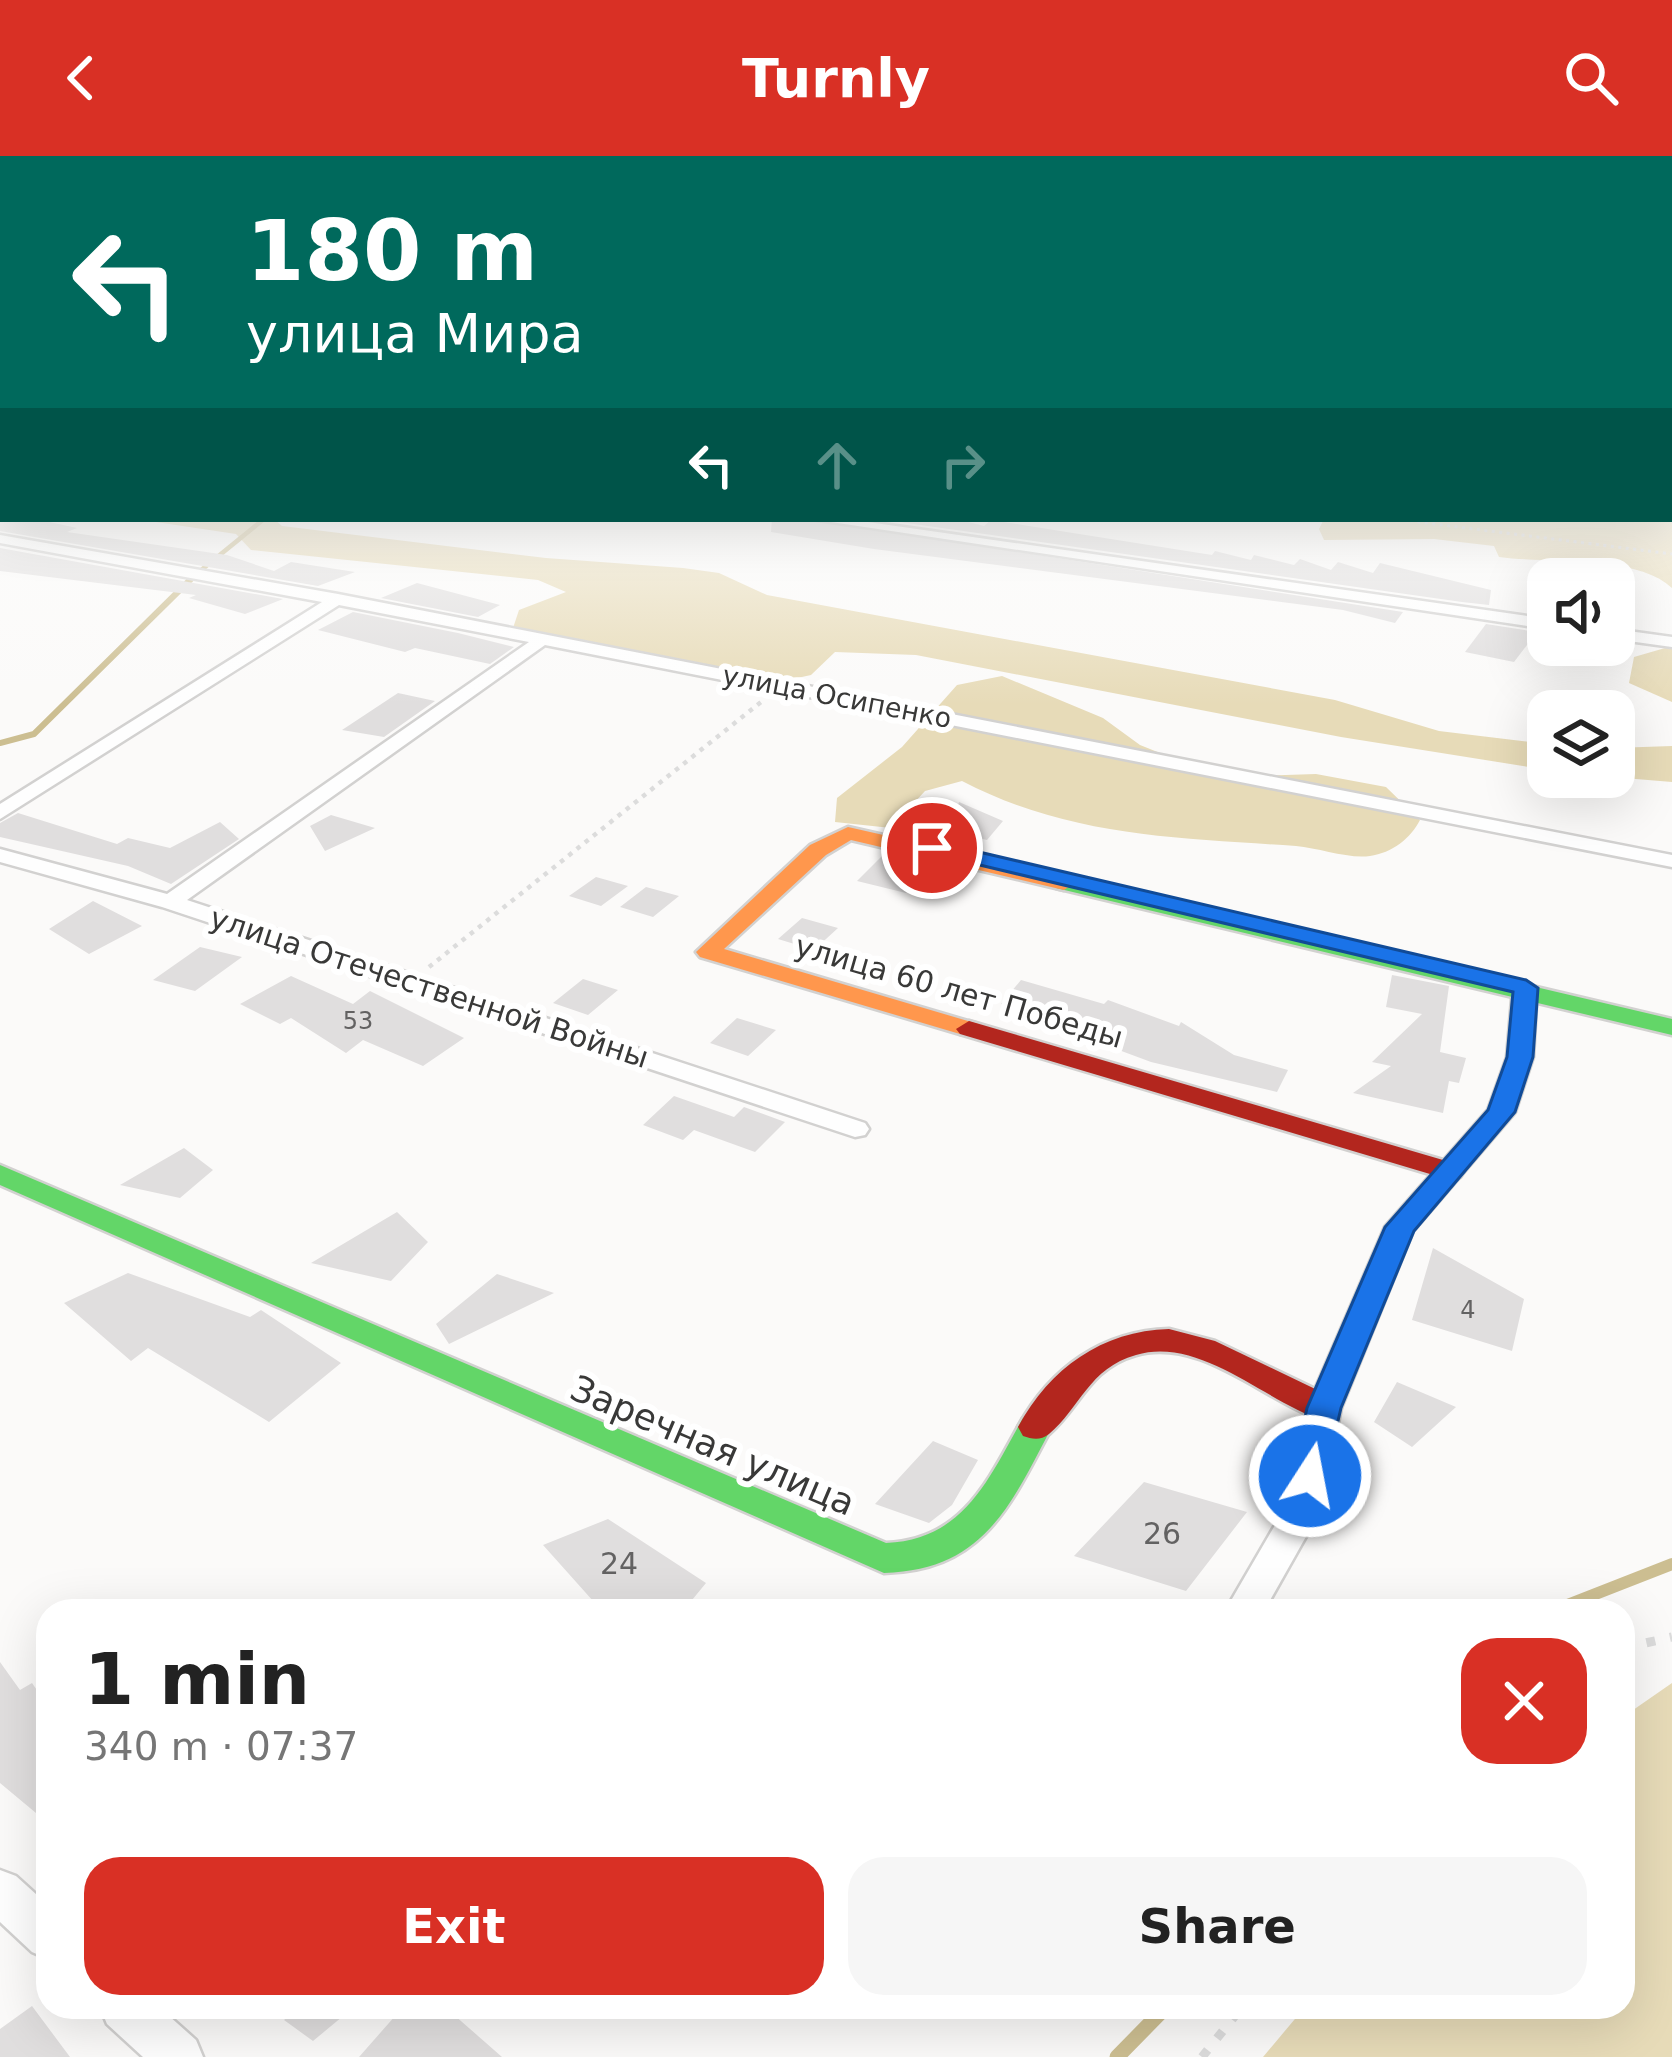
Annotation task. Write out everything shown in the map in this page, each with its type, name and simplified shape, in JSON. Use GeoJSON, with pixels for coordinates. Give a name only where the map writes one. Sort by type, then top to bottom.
{"type":"FeatureCollection","features":[{"type":"Feature","properties":{"kind":"street"},"geometry":{"type":"LineString","coordinates":[[878,528],[1527,622]]}},
{"type":"Feature","properties":{"kind":"street","name":"улица Осипенко"},"geometry":{"type":"LineString","coordinates":[[0,539],[338,599],[1672,861]]}},
{"type":"Feature","properties":{"kind":"street"},"geometry":{"type":"LineString","coordinates":[[0,813],[338,599]]}},
{"type":"Feature","properties":{"kind":"street"},"geometry":{"type":"LineString","coordinates":[[1635,637],[1672,642]]}},
{"type":"Feature","properties":{"kind":"street"},"geometry":{"type":"LineString","coordinates":[[170,902],[543,639]]}},
{"type":"Feature","properties":{"kind":"street","name":"улица 60 лет Победы"},"geometry":{"type":"LineString","coordinates":[[1450,1171],[708,952],[818,850],[848,832],[1526,988]]}},
{"type":"Feature","properties":{"kind":"street","name":"улица Отечественной Войны"},"geometry":{"type":"LineString","coordinates":[[0,855],[170,902],[855,1129]]}},
{"type":"Feature","properties":{"kind":"street"},"geometry":{"type":"LineString","coordinates":[[1251,1599],[1304,1510],[1324,1408],[1400,1227],[1501,1112],[1520,1057],[1526,988],[1672,1027]]}},
{"type":"Feature","properties":{"kind":"street","name":"Заречная улица"},"geometry":{"type":"LineString","coordinates":[[0,1174],[884,1558],[926,1559],[960,1540],[1073,1373],[1105,1346],[1144,1337],[1180,1341],[1324,1408]]}},
{"type":"Feature","properties":{"kind":"street"},"geometry":{"type":"LineString","coordinates":[[0,1892],[36,1925]]}},
{"type":"Feature","properties":{"kind":"street"},"geometry":{"type":"LineString","coordinates":[[137,2019],[178,2057]]}},
{"type":"Feature","properties":{"kind":"path"},"geometry":{"type":"LineString","coordinates":[[1464,528],[1672,554]]}},
{"type":"Feature","properties":{"kind":"path"},"geometry":{"type":"LineString","coordinates":[[412,981],[780,686]]}},
{"type":"Feature","properties":{"kind":"path"},"geometry":{"type":"LineString","coordinates":[[1635,1645],[1672,1637]]}},
{"type":"Feature","properties":{"kind":"path"},"geometry":{"type":"LineString","coordinates":[[1202,2057],[1232,2019]]}},
{"type":"Feature","properties":{"kind":"shaded area"},"geometry":{"type":"Polygon","coordinates":[[[194,528],[296,528],[719,573],[767,595],[1335,700],[1439,731],[1527,741],[1527,767],[1341,737],[916,655],[835,652],[811,675],[761,686],[513,628],[519,610],[566,592],[538,580],[251,550],[236,534],[194,528]]]}},
{"type":"Feature","properties":{"kind":"shaded area"},"geometry":{"type":"Polygon","coordinates":[[[1320,528],[1672,528],[1672,588],[1635,570],[1635,558],[1499,557],[1494,546],[1434,539],[1324,540],[1320,528]]]}},
{"type":"Feature","properties":{"kind":"shaded area"},"geometry":{"type":"Polygon","coordinates":[[[1672,646],[1672,702],[1629,683],[1635,657],[1672,646]]]}},
{"type":"Feature","properties":{"kind":"shaded area"},"geometry":{"type":"Polygon","coordinates":[[[1002,676],[1103,718],[1140,745],[1195,767],[1254,776],[1316,774],[1386,787],[1420,820],[1393,848],[1352,856],[1296,846],[1125,832],[1043,814],[962,781],[925,791],[891,828],[835,822],[837,798],[902,747],[957,685],[1002,676]]]}},
{"type":"Feature","properties":{"kind":"shaded area"},"geometry":{"type":"Polygon","coordinates":[[[1672,746],[1672,782],[1635,779],[1635,747],[1672,746]]]}},
{"type":"Feature","properties":{"kind":"shaded area"},"geometry":{"type":"Polygon","coordinates":[[[1672,1683],[1672,2057],[1263,2057],[1295,2019],[1635,2019],[1635,1709],[1672,1683]]]}},
{"type":"Feature","properties":{"kind":"building"},"geometry":{"type":"Polygon","coordinates":[[[76,528],[67,532],[227,555],[274,571],[291,562],[355,572],[318,586],[0,531],[76,528]]]}},
{"type":"Feature","properties":{"kind":"building"},"geometry":{"type":"Polygon","coordinates":[[[771,528],[863,528],[1403,612],[1395,623],[1343,610],[771,532],[771,528]]]}},
{"type":"Feature","properties":{"kind":"building"},"geometry":{"type":"Polygon","coordinates":[[[940,528],[1040,528],[1251,560],[1254,555],[1294,565],[1300,559],[1331,570],[1338,562],[1373,573],[1380,563],[1491,590],[1489,605],[940,528]]]}},
{"type":"Feature","properties":{"kind":"building"},"geometry":{"type":"Polygon","coordinates":[[[0,548],[283,599],[245,614],[189,598],[196,595],[0,571],[0,548]]]}},
{"type":"Feature","properties":{"kind":"building"},"geometry":{"type":"Polygon","coordinates":[[[417,583],[500,605],[478,617],[381,598],[417,583]]]}},
{"type":"Feature","properties":{"kind":"building"},"geometry":{"type":"Polygon","coordinates":[[[353,612],[514,647],[490,664],[415,648],[405,652],[318,630],[353,612]]]}},
{"type":"Feature","properties":{"kind":"building"},"geometry":{"type":"Polygon","coordinates":[[[1486,624],[1527,630],[1527,645],[1514,662],[1465,652],[1486,624]]]}},
{"type":"Feature","properties":{"kind":"building"},"geometry":{"type":"Polygon","coordinates":[[[398,693],[435,701],[384,737],[342,730],[398,693]]]}},
{"type":"Feature","properties":{"kind":"building"},"geometry":{"type":"Polygon","coordinates":[[[959,802],[1003,821],[987,840],[950,832],[959,802]]]}},
{"type":"Feature","properties":{"kind":"building"},"geometry":{"type":"Polygon","coordinates":[[[18,813],[117,844],[128,838],[170,848],[220,822],[239,839],[171,884],[128,866],[0,837],[0,823],[18,813]]]}},
{"type":"Feature","properties":{"kind":"building"},"geometry":{"type":"Polygon","coordinates":[[[331,815],[375,828],[325,851],[310,826],[331,815]]]}},
{"type":"Feature","properties":{"kind":"building"},"geometry":{"type":"Polygon","coordinates":[[[883,855],[931,866],[906,893],[857,881],[883,855]]]}},
{"type":"Feature","properties":{"kind":"building"},"geometry":{"type":"Polygon","coordinates":[[[596,877],[628,886],[601,906],[569,896],[596,877]]]}},
{"type":"Feature","properties":{"kind":"building"},"geometry":{"type":"Polygon","coordinates":[[[646,887],[679,896],[653,917],[620,907],[646,887]]]}},
{"type":"Feature","properties":{"kind":"building"},"geometry":{"type":"Polygon","coordinates":[[[93,901],[142,926],[89,954],[49,929],[93,901]]]}},
{"type":"Feature","properties":{"kind":"building"},"geometry":{"type":"Polygon","coordinates":[[[802,918],[838,928],[814,950],[778,939],[802,918]]]}},
{"type":"Feature","properties":{"kind":"building"},"geometry":{"type":"Polygon","coordinates":[[[200,947],[242,957],[195,991],[153,980],[200,947]]]}},
{"type":"Feature","properties":{"kind":"building"},"geometry":{"type":"Polygon","coordinates":[[[1392,975],[1449,986],[1440,1052],[1466,1058],[1459,1083],[1449,1081],[1443,1113],[1353,1093],[1391,1066],[1372,1062],[1422,1014],[1386,1007],[1392,975]]]}},
{"type":"Feature","properties":{"kind":"building"},"geometry":{"type":"Polygon","coordinates":[[[291,976],[353,1004],[370,991],[464,1038],[423,1066],[363,1040],[346,1053],[291,1018],[280,1024],[240,1004],[291,976]]]}},
{"type":"Feature","properties":{"kind":"building"},"geometry":{"type":"Polygon","coordinates":[[[583,979],[618,990],[588,1015],[553,1003],[583,979]]]}},
{"type":"Feature","properties":{"kind":"building"},"geometry":{"type":"Polygon","coordinates":[[[1021,980],[1104,1004],[1108,1000],[1179,1026],[1181,1022],[1234,1055],[1288,1070],[1277,1092],[1151,1062],[1073,1033],[1079,1028],[1001,1004],[1021,980]]]}},
{"type":"Feature","properties":{"kind":"building"},"geometry":{"type":"Polygon","coordinates":[[[737,1018],[776,1030],[748,1056],[710,1043],[737,1018]]]}},
{"type":"Feature","properties":{"kind":"building"},"geometry":{"type":"Polygon","coordinates":[[[674,1096],[734,1117],[744,1107],[785,1122],[755,1152],[694,1130],[683,1140],[643,1125],[674,1096]]]}},
{"type":"Feature","properties":{"kind":"building"},"geometry":{"type":"Polygon","coordinates":[[[184,1148],[213,1170],[180,1198],[120,1185],[184,1148]]]}},
{"type":"Feature","properties":{"kind":"building"},"geometry":{"type":"Polygon","coordinates":[[[397,1212],[428,1242],[391,1281],[311,1263],[397,1212]]]}},
{"type":"Feature","properties":{"kind":"building"},"geometry":{"type":"Polygon","coordinates":[[[1433,1248],[1524,1299],[1512,1351],[1412,1320],[1433,1248]]]}},
{"type":"Feature","properties":{"kind":"building"},"geometry":{"type":"Polygon","coordinates":[[[128,1273],[250,1317],[261,1310],[341,1363],[269,1422],[148,1348],[131,1361],[64,1303],[128,1273]]]}},
{"type":"Feature","properties":{"kind":"building"},"geometry":{"type":"Polygon","coordinates":[[[497,1274],[554,1293],[449,1344],[436,1324],[497,1274]]]}},
{"type":"Feature","properties":{"kind":"building"},"geometry":{"type":"Polygon","coordinates":[[[1397,1382],[1456,1407],[1412,1447],[1374,1422],[1397,1382]]]}},
{"type":"Feature","properties":{"kind":"building"},"geometry":{"type":"Polygon","coordinates":[[[933,1441],[978,1460],[952,1505],[929,1523],[875,1504],[933,1441]]]}},
{"type":"Feature","properties":{"kind":"building"},"geometry":{"type":"Polygon","coordinates":[[[1144,1482],[1247,1512],[1186,1591],[1074,1556],[1144,1482]]]}},
{"type":"Feature","properties":{"kind":"building"},"geometry":{"type":"Polygon","coordinates":[[[608,1519],[706,1583],[693,1599],[591,1599],[543,1545],[608,1519]]]}},
{"type":"Feature","properties":{"kind":"building"},"geometry":{"type":"Polygon","coordinates":[[[0,1662],[20,1690],[32,1683],[36,1689],[36,1813],[0,1783],[0,1662]]]}},
{"type":"Feature","properties":{"kind":"building"},"geometry":{"type":"Polygon","coordinates":[[[32,2006],[36,2019],[42,2019],[70,2057],[0,2057],[0,2029],[32,2006]]]}},
{"type":"Feature","properties":{"kind":"building"},"geometry":{"type":"Polygon","coordinates":[[[285,2019],[340,2019],[313,2041],[285,2019]]]}},
{"type":"Feature","properties":{"kind":"building"},"geometry":{"type":"Polygon","coordinates":[[[392,2019],[459,2019],[502,2057],[359,2057],[392,2019]]]}},
{"type":"Feature","properties":{"kind":"waterway"},"geometry":{"type":"LineString","coordinates":[[189,580],[253,528]]}},
{"type":"Feature","properties":{"kind":"waterway"},"geometry":{"type":"LineString","coordinates":[[0,743],[34,734],[193,577]]}},
{"type":"Feature","properties":{"kind":"waterway"},"geometry":{"type":"LineString","coordinates":[[1583,1599],[1672,1564]]}},
{"type":"Feature","properties":{"kind":"waterway"},"geometry":{"type":"LineString","coordinates":[[1117,2057],[1154,2019]]}},
{"type":"Feature","properties":{"kind":"traffic: fast"},"geometry":{"type":"LineString","coordinates":[[1064,883],[1672,1027]]}},
{"type":"Feature","properties":{"kind":"traffic: fast"},"geometry":{"type":"LineString","coordinates":[[0,1174],[884,1558],[914,1557],[960,1537],[994,1498],[1035,1427]]}},
{"type":"Feature","properties":{"kind":"traffic: slow"},"geometry":{"type":"LineString","coordinates":[[969,1029],[708,952],[818,850],[848,833],[1064,883]]}},
{"type":"Feature","properties":{"kind":"traffic: jam"},"geometry":{"type":"LineString","coordinates":[[969,1029],[1450,1171]]}},
{"type":"Feature","properties":{"kind":"traffic: jam"},"geometry":{"type":"LineString","coordinates":[[1035,1427],[1070,1382],[1103,1355],[1136,1342],[1169,1341],[1204,1350],[1324,1408]]}},
{"type":"Feature","properties":{"kind":"route"},"geometry":{"type":"LineString","coordinates":[[932,848],[1526,988],[1520,1057],[1501,1112],[1400,1227],[1324,1408],[1310,1476]]}}]}
